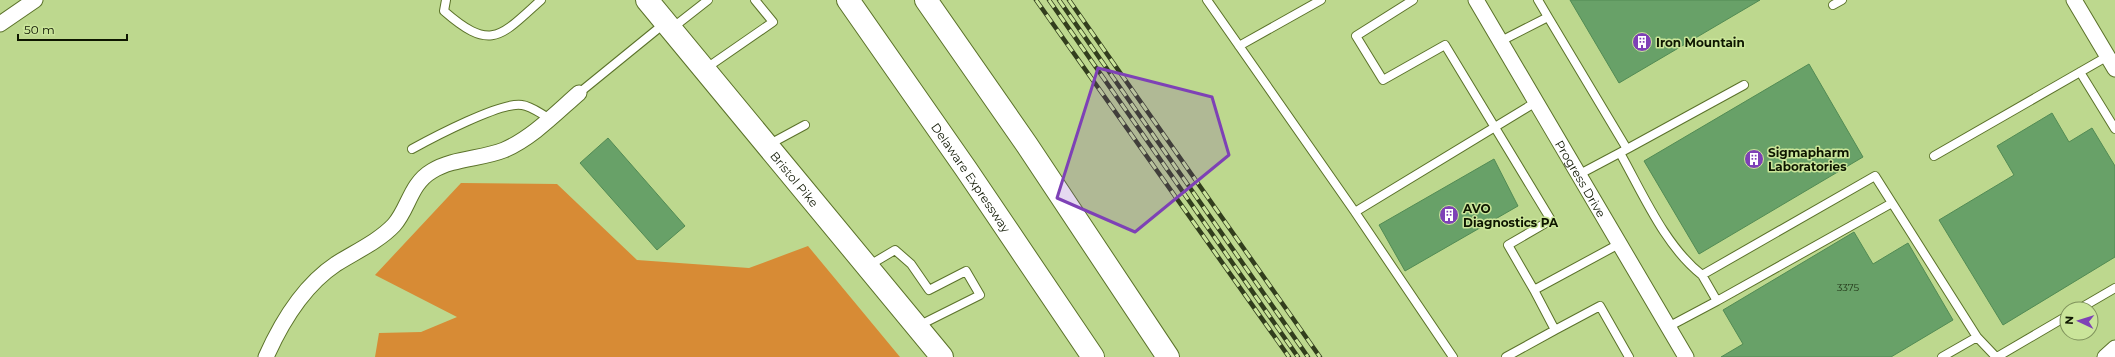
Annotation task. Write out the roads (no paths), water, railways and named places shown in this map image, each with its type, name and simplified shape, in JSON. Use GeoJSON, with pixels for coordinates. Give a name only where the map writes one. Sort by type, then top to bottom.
{"type":"FeatureCollection","features":[{"type":"Feature","properties":{"kind":"main road","name":"Bristol Pike"},"geometry":{"type":"LineString","coordinates":[[647,0],[942,357]]}},
{"type":"Feature","properties":{"kind":"main road","name":"Delaware Expressway"},"geometry":{"type":"LineString","coordinates":[[848,0],[966,169],[1093,357]]}},
{"type":"Feature","properties":{"kind":"main road"},"geometry":{"type":"LineString","coordinates":[[926,0],[1027,145],[1168,357]]}},
{"type":"Feature","properties":{"kind":"street"},"geometry":{"type":"LineString","coordinates":[[0,24],[35,0]]}},
{"type":"Feature","properties":{"kind":"street","name":"Progress Drive"},"geometry":{"type":"LineString","coordinates":[[1476,0],[1668,327],[1681,355]]}},
{"type":"Feature","properties":{"kind":"street"},"geometry":{"type":"LineString","coordinates":[[2074,0],[2111,63]]}},
{"type":"Feature","properties":{"kind":"street"},"geometry":{"type":"LineString","coordinates":[[266,357],[278,332],[302,295],[335,265],[388,231],[400,216],[413,190],[423,177],[443,166],[504,150],[527,137],[579,94]]}},
{"type":"Feature","properties":{"kind":"street"},"geometry":{"type":"LineString","coordinates":[[2106,357],[2115,348]]}},
{"type":"Feature","properties":{"kind":"lane"},"geometry":{"type":"LineString","coordinates":[[446,0],[444,11],[462,26],[481,36],[498,35],[516,23],[541,0]]}},
{"type":"Feature","properties":{"kind":"lane"},"geometry":{"type":"LineString","coordinates":[[579,94],[668,26],[708,0]]}},
{"type":"Feature","properties":{"kind":"lane"},"geometry":{"type":"LineString","coordinates":[[704,70],[772,22],[755,0]]}},
{"type":"Feature","properties":{"kind":"lane"},"geometry":{"type":"LineString","coordinates":[[1206,0],[1355,212],[1453,357]]}},
{"type":"Feature","properties":{"kind":"lane"},"geometry":{"type":"LineString","coordinates":[[1239,46],[1321,0]]}},
{"type":"Feature","properties":{"kind":"lane"},"geometry":{"type":"LineString","coordinates":[[1413,0],[1356,36],[1383,80],[1445,45],[1551,220],[1508,245],[1555,330]]}},
{"type":"Feature","properties":{"kind":"lane"},"geometry":{"type":"LineString","coordinates":[[1538,0],[1623,151],[1670,240],[1687,264],[1702,275],[1717,301]]}},
{"type":"Feature","properties":{"kind":"lane"},"geometry":{"type":"LineString","coordinates":[[1833,5],[1842,0]]}},
{"type":"Feature","properties":{"kind":"lane"},"geometry":{"type":"LineString","coordinates":[[1500,42],[1548,17]]}},
{"type":"Feature","properties":{"kind":"lane"},"geometry":{"type":"LineString","coordinates":[[1934,156],[2080,72],[2111,63]]}},
{"type":"Feature","properties":{"kind":"lane"},"geometry":{"type":"LineString","coordinates":[[2080,72],[2115,129]]}},
{"type":"Feature","properties":{"kind":"lane"},"geometry":{"type":"LineString","coordinates":[[1578,175],[1744,85]]}},
{"type":"Feature","properties":{"kind":"lane"},"geometry":{"type":"LineString","coordinates":[[1355,212],[1536,102]]}},
{"type":"Feature","properties":{"kind":"lane"},"geometry":{"type":"LineString","coordinates":[[412,149],[456,126],[511,104],[523,105],[549,118]]}},
{"type":"Feature","properties":{"kind":"lane"},"geometry":{"type":"LineString","coordinates":[[767,145],[806,125]]}},
{"type":"Feature","properties":{"kind":"lane"},"geometry":{"type":"LineString","coordinates":[[1702,275],[1875,176],[1977,337],[1996,357],[2059,321]]}},
{"type":"Feature","properties":{"kind":"lane"},"geometry":{"type":"LineString","coordinates":[[1668,327],[1892,203]]}},
{"type":"Feature","properties":{"kind":"lane"},"geometry":{"type":"LineString","coordinates":[[1534,290],[1619,244]]}},
{"type":"Feature","properties":{"kind":"lane"},"geometry":{"type":"LineString","coordinates":[[868,266],[895,250],[910,264],[929,290],[966,271],[980,295],[917,326]]}},
{"type":"Feature","properties":{"kind":"lane"},"geometry":{"type":"LineString","coordinates":[[2093,301],[2115,288]]}},
{"type":"Feature","properties":{"kind":"lane"},"geometry":{"type":"LineString","coordinates":[[1506,357],[1600,306],[1629,357]]}},
{"type":"Feature","properties":{"kind":"lane"},"geometry":{"type":"LineString","coordinates":[[1942,357],[1977,337]]}},
{"type":"Feature","properties":{"kind":"railway"},"geometry":{"type":"LineString","coordinates":[[1036,0],[1289,357]]}},
{"type":"Feature","properties":{"kind":"railway"},"geometry":{"type":"LineString","coordinates":[[1049,0],[1298,357]]}},
{"type":"Feature","properties":{"kind":"railway"},"geometry":{"type":"LineString","coordinates":[[1059,0],[1308,357]]}},
{"type":"Feature","properties":{"kind":"railway"},"geometry":{"type":"LineString","coordinates":[[1069,0],[1320,357]]}},
{"type":"Feature","properties":{"kind":"place","name":"Iron Mountain"},"geometry":{"type":"Point","coordinates":[1642,42]}},
{"type":"Feature","properties":{"kind":"place","name":"Sigmapharm Laboratories"},"geometry":{"type":"Point","coordinates":[1754,159]}},
{"type":"Feature","properties":{"kind":"place","name":"AVO Diagnostics PA"},"geometry":{"type":"Point","coordinates":[1449,215]}}]}
